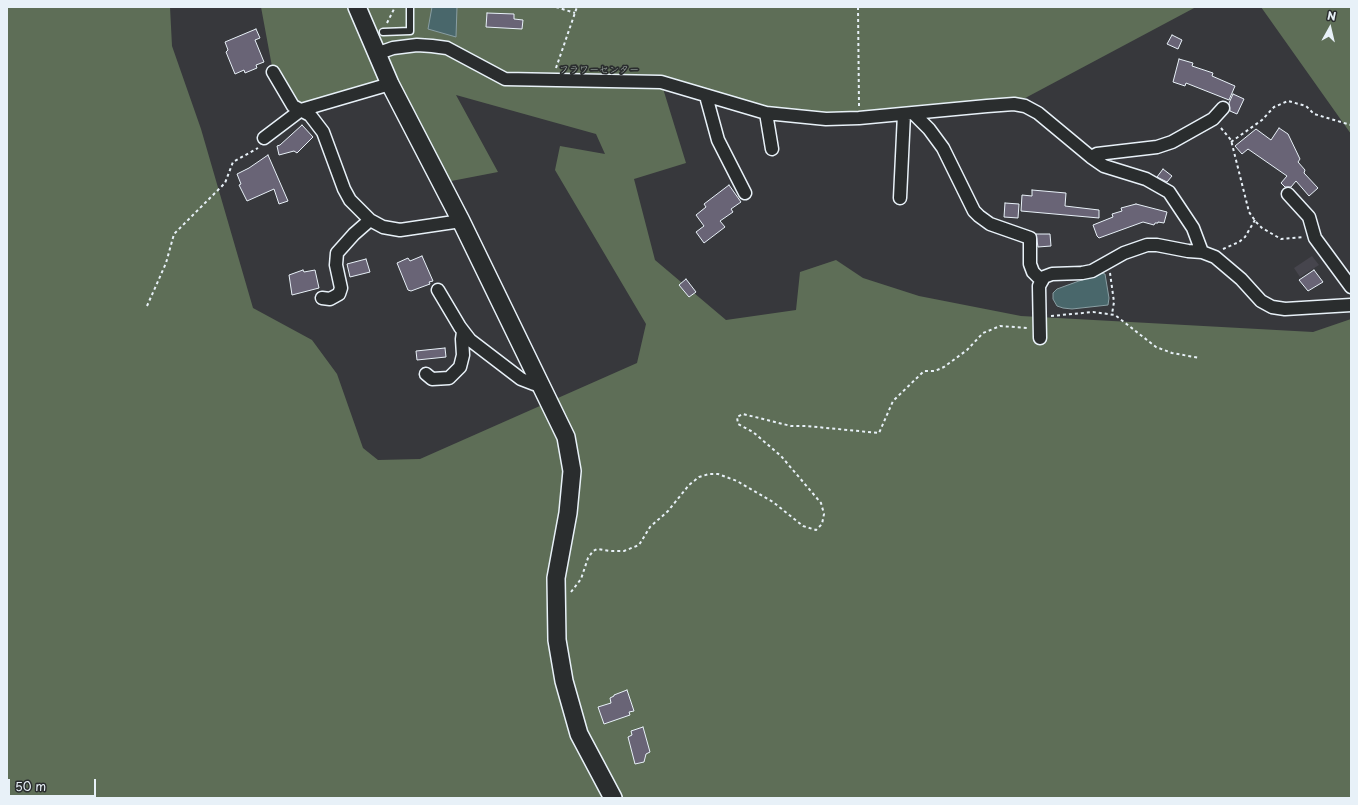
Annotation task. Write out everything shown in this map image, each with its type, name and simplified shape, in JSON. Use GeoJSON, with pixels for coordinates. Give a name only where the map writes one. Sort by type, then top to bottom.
{"type":"FeatureCollection","features":[{"type":"Feature","properties":{"kind":"street"},"geometry":{"type":"LineString","coordinates":[[357,7],[390,84],[461,222],[566,437],[572,471],[568,513],[556,578],[557,640],[564,681],[579,734],[613,798]]}},
{"type":"Feature","properties":{"kind":"street"},"geometry":{"type":"LineString","coordinates":[[376,54],[393,48],[417,45],[432,46],[453,51],[505,79],[661,82],[766,113],[826,119],[859,118],[1014,104],[1025,106],[1038,113],[1104,166],[1146,179],[1169,192],[1193,228],[1206,254]]}},
{"type":"Feature","properties":{"kind":"street"},"geometry":{"type":"LineString","coordinates":[[273,72],[293,106],[310,114],[323,132],[344,189],[350,200],[370,220],[383,227],[400,230],[461,222]]}},
{"type":"Feature","properties":{"kind":"street"},"geometry":{"type":"LineString","coordinates":[[264,138],[301,110],[390,84]]}},
{"type":"Feature","properties":{"kind":"street"},"geometry":{"type":"LineString","coordinates":[[706,96],[718,140],[745,193]]}},
{"type":"Feature","properties":{"kind":"street"},"geometry":{"type":"LineString","coordinates":[[1091,157],[1097,154],[1157,147],[1172,142],[1213,119],[1223,108]]}},
{"type":"Feature","properties":{"kind":"street"},"geometry":{"type":"LineString","coordinates":[[766,113],[772,149]]}},
{"type":"Feature","properties":{"kind":"street"},"geometry":{"type":"LineString","coordinates":[[900,198],[909,114]]}},
{"type":"Feature","properties":{"kind":"street"},"geometry":{"type":"LineString","coordinates":[[909,114],[929,129],[943,148],[974,211],[990,224],[1030,238],[1030,264],[1033,272],[1042,281]]}},
{"type":"Feature","properties":{"kind":"street"},"geometry":{"type":"LineString","coordinates":[[1288,194],[1309,217],[1315,238],[1351,287]]}},
{"type":"Feature","properties":{"kind":"street"},"geometry":{"type":"LineString","coordinates":[[322,298],[330,298],[339,294],[341,288],[336,265],[337,253],[342,246],[370,220]]}},
{"type":"Feature","properties":{"kind":"street"},"geometry":{"type":"LineString","coordinates":[[1040,338],[1039,286],[1044,277],[1052,274],[1082,273],[1092,271],[1124,253],[1147,245],[1157,245],[1206,254],[1241,279],[1261,301],[1272,307],[1285,309],[1351,305]]}},
{"type":"Feature","properties":{"kind":"street"},"geometry":{"type":"LineString","coordinates":[[438,290],[463,332],[470,340],[521,379],[534,384],[540,384]]}},
{"type":"Feature","properties":{"kind":"street"},"geometry":{"type":"LineString","coordinates":[[426,374],[432,379],[449,378],[460,366],[464,356],[462,339],[463,332]]}},
{"type":"Feature","properties":{"kind":"lane"},"geometry":{"type":"LineString","coordinates":[[383,32],[410,31],[410,7]]}},
{"type":"Feature","properties":{"kind":"path"},"geometry":{"type":"LineString","coordinates":[[556,7],[575,13]]}},
{"type":"Feature","properties":{"kind":"path"},"geometry":{"type":"LineString","coordinates":[[552,81],[577,7]]}},
{"type":"Feature","properties":{"kind":"path"},"geometry":{"type":"LineString","coordinates":[[858,7],[859,118]]}},
{"type":"Feature","properties":{"kind":"path"},"geometry":{"type":"LineString","coordinates":[[1231,142],[1262,120],[1274,108],[1288,101],[1306,106],[1314,114],[1351,125]]}},
{"type":"Feature","properties":{"kind":"path"},"geometry":{"type":"LineString","coordinates":[[1220,127],[1231,142],[1249,212],[1262,228],[1281,239],[1304,237],[1314,233]]}},
{"type":"Feature","properties":{"kind":"path"},"geometry":{"type":"LineString","coordinates":[[147,306],[166,263],[174,234],[226,183],[233,162],[259,147],[264,138]]}},
{"type":"Feature","properties":{"kind":"path"},"geometry":{"type":"LineString","coordinates":[[1206,254],[1239,242],[1245,237],[1255,220]]}},
{"type":"Feature","properties":{"kind":"path"},"geometry":{"type":"LineString","coordinates":[[1108,262],[1114,302],[1112,314]]}},
{"type":"Feature","properties":{"kind":"path"},"geometry":{"type":"LineString","coordinates":[[556,611],[581,579],[588,558],[593,551],[598,549],[624,551],[639,544],[650,527],[668,511],[688,485],[699,477],[709,474],[718,474],[736,481],[773,502],[802,526],[816,530],[822,524],[824,514],[821,504],[780,456],[753,432],[738,424],[737,417],[743,414],[791,426],[822,427],[879,433],[893,400],[924,371],[935,371],[944,367],[967,350],[983,333],[993,328],[1000,326],[1032,328],[1040,319],[1058,316],[1093,312],[1112,314],[1120,318],[1141,337],[1156,347],[1172,353],[1200,358]]}},
{"type":"Feature","properties":{"kind":"shaded area"},"geometry":{"type":"Polygon","coordinates":[[[1312,256],[1319,265],[1300,277],[1294,268],[1312,256]]]}},
{"type":"Feature","properties":{"kind":"green space","name":"フラワーセンター"},"geometry":{"type":"Polygon","coordinates":[[[7,7],[170,7],[172,46],[201,129],[253,308],[312,340],[337,374],[363,448],[378,460],[420,459],[637,363],[646,324],[555,170],[560,146],[605,154],[596,134],[456,95],[498,172],[441,183],[390,84],[301,110],[273,72],[261,7],[1196,7],[1014,104],[789,116],[661,82],[686,163],[634,179],[655,260],[726,320],[796,310],[800,272],[836,260],[863,278],[919,296],[1021,316],[1313,332],[1351,319],[1351,798],[7,798],[7,7]]]}},
{"type":"Feature","properties":{"kind":"green space"},"geometry":{"type":"Polygon","coordinates":[[[1261,7],[1351,7],[1351,134],[1261,7]]]}},
{"type":"Feature","properties":{"kind":"water"},"geometry":{"type":"Polygon","coordinates":[[[432,7],[457,7],[456,37],[428,29],[432,7]]]}},
{"type":"Feature","properties":{"kind":"water"},"geometry":{"type":"Polygon","coordinates":[[[1101,273],[1105,274],[1109,298],[1108,305],[1072,309],[1057,306],[1053,299],[1053,293],[1057,289],[1101,273]]]}},
{"type":"Feature","properties":{"kind":"building"},"geometry":{"type":"Polygon","coordinates":[[[487,13],[514,14],[514,19],[523,20],[522,29],[486,27],[487,13]]]}},
{"type":"Feature","properties":{"kind":"building"},"geometry":{"type":"Polygon","coordinates":[[[256,29],[260,38],[255,40],[264,62],[256,65],[257,68],[245,73],[244,70],[235,74],[226,52],[228,50],[225,42],[256,29]]]}},
{"type":"Feature","properties":{"kind":"building"},"geometry":{"type":"Polygon","coordinates":[[[1172,35],[1182,40],[1178,49],[1167,44],[1172,35]]]}},
{"type":"Feature","properties":{"kind":"building"},"geometry":{"type":"Polygon","coordinates":[[[1179,59],[1193,63],[1192,66],[1213,73],[1212,76],[1235,86],[1229,100],[1186,83],[1185,86],[1173,82],[1179,59]]]}},
{"type":"Feature","properties":{"kind":"building"},"geometry":{"type":"Polygon","coordinates":[[[1233,94],[1244,99],[1237,114],[1230,111],[1229,103],[1233,94]]]}},
{"type":"Feature","properties":{"kind":"building"},"geometry":{"type":"Polygon","coordinates":[[[302,125],[313,137],[297,153],[294,151],[279,155],[277,146],[302,125]]]}},
{"type":"Feature","properties":{"kind":"building"},"geometry":{"type":"Polygon","coordinates":[[[1279,128],[1288,134],[1300,159],[1298,162],[1305,170],[1304,173],[1318,188],[1309,196],[1296,181],[1291,187],[1285,187],[1281,183],[1287,176],[1248,149],[1242,154],[1235,146],[1256,129],[1271,140],[1279,128]]]}},
{"type":"Feature","properties":{"kind":"building"},"geometry":{"type":"Polygon","coordinates":[[[268,155],[288,201],[279,204],[274,189],[247,201],[239,185],[241,184],[237,174],[268,155]]]}},
{"type":"Feature","properties":{"kind":"building"},"geometry":{"type":"Polygon","coordinates":[[[1163,169],[1172,176],[1167,182],[1157,177],[1163,169]]]}},
{"type":"Feature","properties":{"kind":"building"},"geometry":{"type":"Polygon","coordinates":[[[729,185],[741,202],[731,209],[733,212],[720,221],[725,227],[704,243],[696,232],[704,226],[696,215],[706,207],[704,204],[729,185]]]}},
{"type":"Feature","properties":{"kind":"building"},"geometry":{"type":"Polygon","coordinates":[[[1032,190],[1066,193],[1065,206],[1099,210],[1099,218],[1021,211],[1022,195],[1032,196],[1032,190]]]}},
{"type":"Feature","properties":{"kind":"building"},"geometry":{"type":"Polygon","coordinates":[[[1005,203],[1019,204],[1018,218],[1004,217],[1005,203]]]}},
{"type":"Feature","properties":{"kind":"building"},"geometry":{"type":"Polygon","coordinates":[[[1136,204],[1167,212],[1164,223],[1158,222],[1154,225],[1143,222],[1099,238],[1097,236],[1093,225],[1113,217],[1112,214],[1122,211],[1121,208],[1136,204]]]}},
{"type":"Feature","properties":{"kind":"building"},"geometry":{"type":"Polygon","coordinates":[[[1036,234],[1050,234],[1051,246],[1038,247],[1036,234]]]}},
{"type":"Feature","properties":{"kind":"building"},"geometry":{"type":"Polygon","coordinates":[[[422,256],[433,281],[429,282],[430,284],[411,291],[408,290],[397,263],[408,258],[410,261],[422,256]]]}},
{"type":"Feature","properties":{"kind":"building"},"geometry":{"type":"Polygon","coordinates":[[[366,259],[370,272],[350,277],[347,264],[366,259]]]}},
{"type":"Feature","properties":{"kind":"building"},"geometry":{"type":"Polygon","coordinates":[[[303,270],[304,272],[315,270],[319,288],[292,295],[289,275],[303,270]]]}},
{"type":"Feature","properties":{"kind":"building"},"geometry":{"type":"Polygon","coordinates":[[[1314,270],[1323,282],[1308,291],[1299,280],[1314,270]]]}},
{"type":"Feature","properties":{"kind":"building"},"geometry":{"type":"Polygon","coordinates":[[[686,279],[696,292],[689,297],[679,285],[686,279]]]}},
{"type":"Feature","properties":{"kind":"building"},"geometry":{"type":"Polygon","coordinates":[[[445,348],[446,357],[417,360],[416,351],[445,348]]]}},
{"type":"Feature","properties":{"kind":"building"},"geometry":{"type":"Polygon","coordinates":[[[627,690],[634,711],[629,712],[630,715],[604,724],[598,707],[611,703],[610,698],[627,690]]]}},
{"type":"Feature","properties":{"kind":"building"},"geometry":{"type":"Polygon","coordinates":[[[643,727],[650,752],[646,754],[644,762],[635,764],[628,737],[632,735],[631,731],[643,727]]]}}]}
